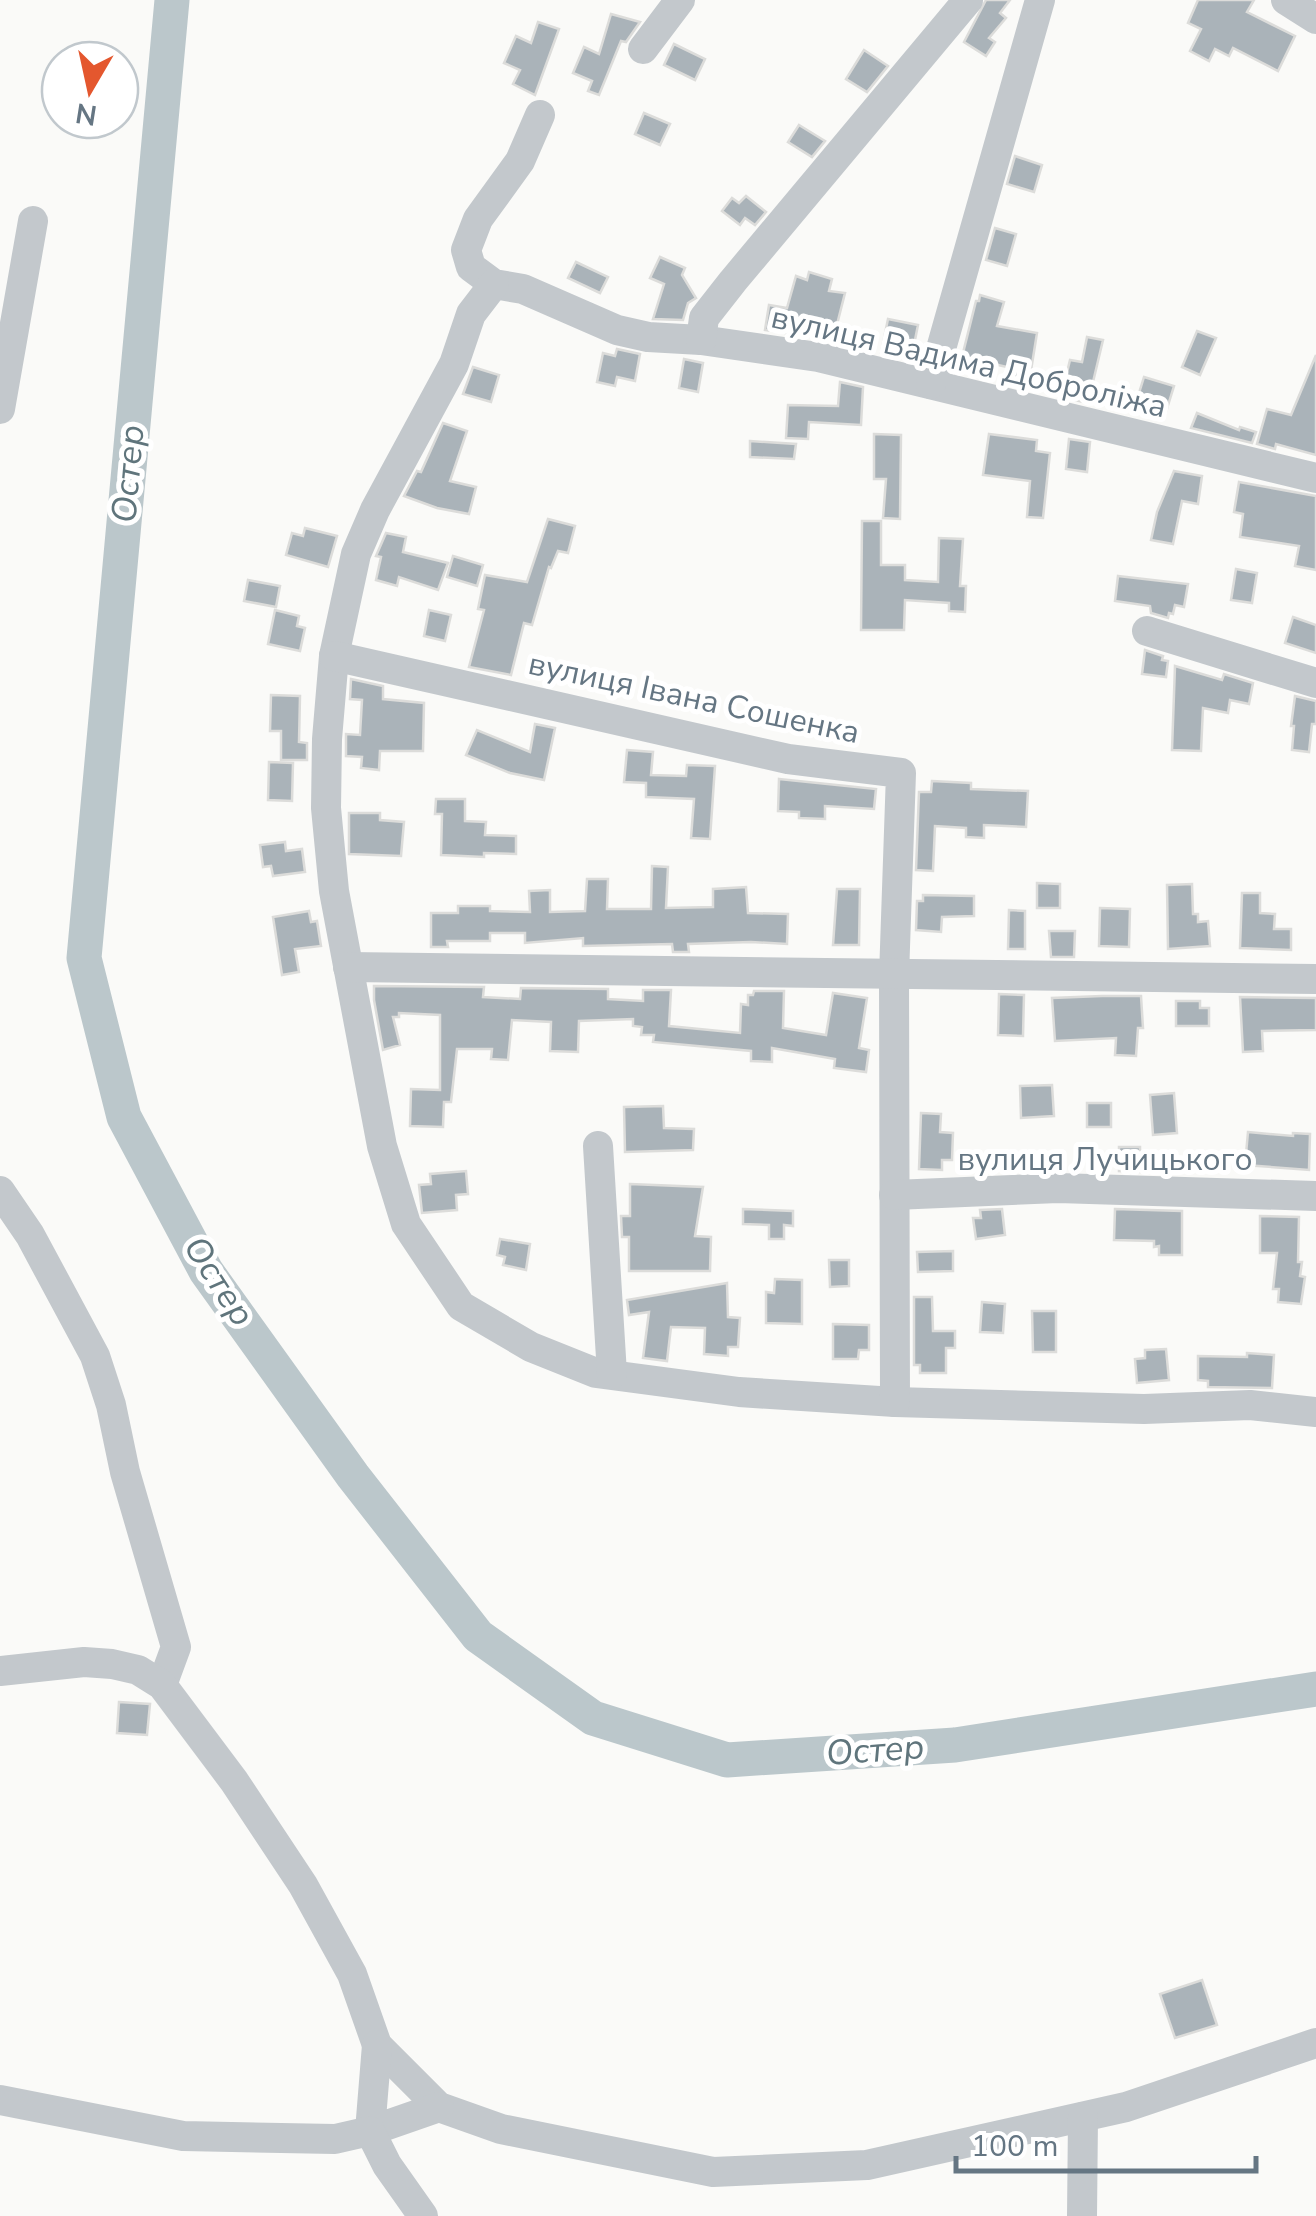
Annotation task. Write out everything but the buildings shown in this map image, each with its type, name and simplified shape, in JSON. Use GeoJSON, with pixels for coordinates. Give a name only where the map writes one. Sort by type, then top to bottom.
{"type":"FeatureCollection","features":[{"type":"Feature","properties":{"kind":"street"},"geometry":{"type":"LineString","coordinates":[[643,49],[680,0]]}},
{"type":"Feature","properties":{"kind":"street"},"geometry":{"type":"LineString","coordinates":[[701,340],[704,318],[733,281],[968,0]]}},
{"type":"Feature","properties":{"kind":"street"},"geometry":{"type":"LineString","coordinates":[[931,384],[1040,0]]}},
{"type":"Feature","properties":{"kind":"street"},"geometry":{"type":"LineString","coordinates":[[1286,0],[1316,19]]}},
{"type":"Feature","properties":{"kind":"street"},"geometry":{"type":"LineString","coordinates":[[540,115],[520,160],[478,219],[466,250],[471,267],[494,284],[471,314],[454,364],[375,510],[356,554],[334,656],[326,808],[334,891],[382,1146],[406,1224],[462,1306],[531,1348],[596,1373],[739,1392],[895,1402],[1144,1410],[1250,1405],[1316,1412]]}},
{"type":"Feature","properties":{"kind":"street"},"geometry":{"type":"LineString","coordinates":[[0,409],[33,221]]}},
{"type":"Feature","properties":{"kind":"street","name":"вулиця Вадима Доброліжа"},"geometry":{"type":"LineString","coordinates":[[494,284],[523,289],[617,330],[818,358],[1316,478]]}},
{"type":"Feature","properties":{"kind":"street"},"geometry":{"type":"LineString","coordinates":[[1147,631],[1316,684]]}},
{"type":"Feature","properties":{"kind":"street","name":"вулиця Івана Сошенка"},"geometry":{"type":"LineString","coordinates":[[334,656],[788,759],[901,773],[894,976],[895,1402]]}},
{"type":"Feature","properties":{"kind":"street"},"geometry":{"type":"LineString","coordinates":[[348,967],[1316,978]]}},
{"type":"Feature","properties":{"kind":"street"},"geometry":{"type":"LineString","coordinates":[[598,1146],[612,1374]]}},
{"type":"Feature","properties":{"kind":"street","name":"вулиця Лучицького"},"geometry":{"type":"LineString","coordinates":[[894,1195],[1058,1188],[1316,1196]]}},
{"type":"Feature","properties":{"kind":"street"},"geometry":{"type":"LineString","coordinates":[[1,1196],[30,1235],[95,1356],[176,1647],[162,1685]]}},
{"type":"Feature","properties":{"kind":"street"},"geometry":{"type":"LineString","coordinates":[[0,1671],[84,1662],[112,1664],[138,1670],[162,1685],[234,1781],[303,1885],[352,1974],[377,2045],[370,2131],[423,2216]]}},
{"type":"Feature","properties":{"kind":"street"},"geometry":{"type":"LineString","coordinates":[[377,2045],[439,2107],[501,2130],[713,2172],[866,2165],[1126,2107],[1316,2043]]}},
{"type":"Feature","properties":{"kind":"street"},"geometry":{"type":"LineString","coordinates":[[0,2100],[183,2136],[335,2139],[439,2107]]}},
{"type":"Feature","properties":{"kind":"street"},"geometry":{"type":"LineString","coordinates":[[1082,2216],[1083,2116]]}},
{"type":"Feature","properties":{"kind":"waterway","name":"Остер"},"geometry":{"type":"LineString","coordinates":[[172,0],[84,958],[124,1117],[206,1271],[353,1476],[478,1636],[593,1718],[727,1760],[955,1745],[1316,1689]]}}]}
